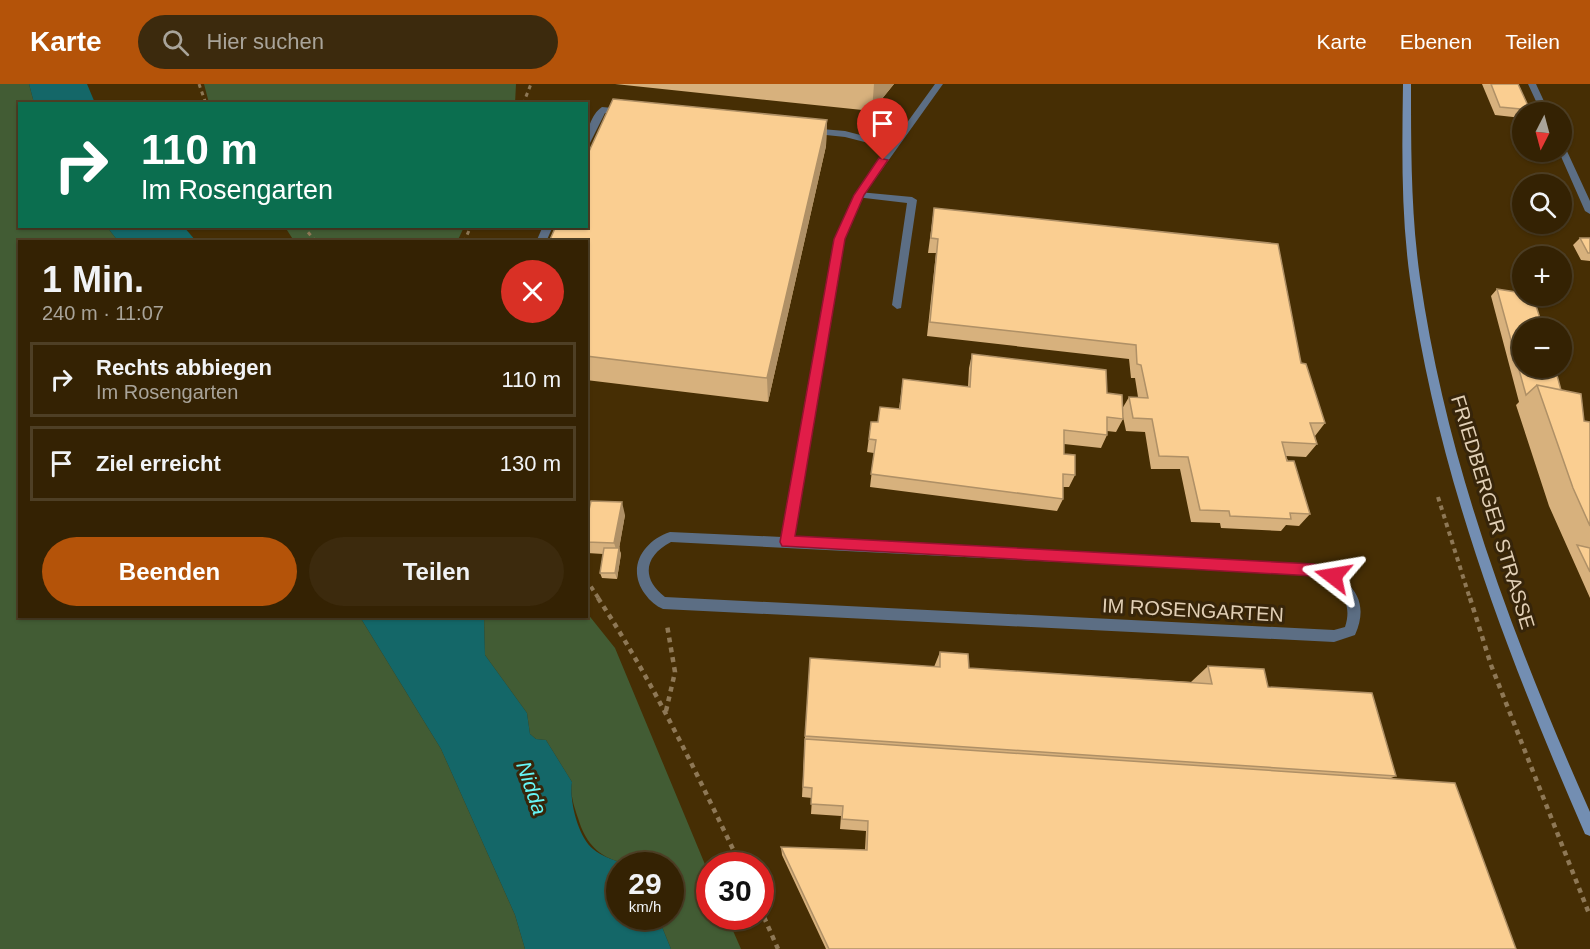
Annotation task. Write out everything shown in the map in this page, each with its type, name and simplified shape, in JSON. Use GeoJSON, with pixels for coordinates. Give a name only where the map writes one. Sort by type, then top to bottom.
{"type":"FeatureCollection","features":[{"type":"Feature","properties":{"kind":"street"},"geometry":{"type":"LineString","coordinates":[[787,542],[833,266],[844,224],[859,195],[892,146],[939,84]]}},
{"type":"Feature","properties":{"kind":"street","name":"FRIEDBERGER STRASSE"},"geometry":{"type":"LineString","coordinates":[[1407,84],[1404,141],[1410,255],[1421,320],[1449,447],[1516,655],[1544,728],[1590,829]]}},
{"type":"Feature","properties":{"kind":"street"},"geometry":{"type":"LineString","coordinates":[[1532,84],[1540,102]]}},
{"type":"Feature","properties":{"kind":"street"},"geometry":{"type":"LineString","coordinates":[[588,139],[602,110],[637,114]]}},
{"type":"Feature","properties":{"kind":"street"},"geometry":{"type":"LineString","coordinates":[[798,130],[844,134],[892,146]]}},
{"type":"Feature","properties":{"kind":"street"},"geometry":{"type":"LineString","coordinates":[[1568,162],[1590,211]]}},
{"type":"Feature","properties":{"kind":"street"},"geometry":{"type":"LineString","coordinates":[[859,195],[912,200],[897,305]]}},
{"type":"Feature","properties":{"kind":"street","name":"IM ROSENGARTEN"},"geometry":{"type":"LineString","coordinates":[[670,537],[787,542],[1314,570],[1333,576],[1346,589],[1356,607],[1356,619],[1350,631],[1334,636],[663,603],[652,597],[644,586],[642,571],[646,554],[657,541],[670,537]]}},
{"type":"Feature","properties":{"kind":"path"},"geometry":{"type":"LineString","coordinates":[[199,84],[205,102]]}},
{"type":"Feature","properties":{"kind":"path"},"geometry":{"type":"LineString","coordinates":[[524,102],[531,84]]}},
{"type":"Feature","properties":{"kind":"path"},"geometry":{"type":"LineString","coordinates":[[305,228],[314,240]]}},
{"type":"Feature","properties":{"kind":"path"},"geometry":{"type":"LineString","coordinates":[[588,582],[631,648],[666,711],[734,852]]}},
{"type":"Feature","properties":{"kind":"path"},"geometry":{"type":"LineString","coordinates":[[663,603],[675,672],[666,711]]}},
{"type":"Feature","properties":{"kind":"path"},"geometry":{"type":"LineString","coordinates":[[770,930],[778,949]]}},
{"type":"Feature","properties":{"kind":"green space"},"geometry":{"type":"Polygon","coordinates":[[[0,84],[29,84],[34,102],[18,102],[18,228],[108,228],[117,240],[18,240],[18,618],[361,618],[441,749],[515,915],[525,949],[0,949],[0,84]]]}},
{"type":"Feature","properties":{"kind":"green space"},"geometry":{"type":"Polygon","coordinates":[[[204,84],[516,84],[515,102],[209,102],[204,84]]]}},
{"type":"Feature","properties":{"kind":"green space"},"geometry":{"type":"Polygon","coordinates":[[[286,228],[464,228],[458,240],[293,240],[286,228]]]}},
{"type":"Feature","properties":{"kind":"green space"},"geometry":{"type":"Polygon","coordinates":[[[588,614],[615,648],[700,852],[696,852],[696,930],[733,930],[741,949],[671,949],[663,930],[684,930],[684,852],[606,852],[606,856],[592,846],[584,834],[575,809],[572,782],[546,740],[536,739],[530,734],[527,713],[485,655],[484,618],[588,618],[588,614]]]}},
{"type":"Feature","properties":{"kind":"water"},"geometry":{"type":"Polygon","coordinates":[[[29,84],[87,84],[95,102],[34,102],[29,84]]]}},
{"type":"Feature","properties":{"kind":"water"},"geometry":{"type":"Polygon","coordinates":[[[108,228],[185,228],[195,240],[117,240],[108,228]]]}},
{"type":"Feature","properties":{"kind":"water","name":"Nidda"},"geometry":{"type":"Polygon","coordinates":[[[361,618],[484,618],[485,655],[527,713],[530,734],[536,739],[546,740],[572,782],[573,808],[583,836],[597,852],[606,856],[606,930],[663,930],[671,949],[525,949],[515,915],[441,749],[361,618]]]}},
{"type":"Feature","properties":{"kind":"building"},"geometry":{"type":"Polygon","coordinates":[[[1491,84],[1518,84],[1526,102],[1512,102],[1512,108],[1500,107],[1491,84]]]}},
{"type":"Feature","properties":{"kind":"building"},"geometry":{"type":"Polygon","coordinates":[[[613,99],[827,120],[767,378],[588,356],[588,240],[550,240],[555,228],[588,228],[588,154],[613,99]]]}},
{"type":"Feature","properties":{"kind":"building"},"geometry":{"type":"Polygon","coordinates":[[[934,208],[1278,244],[1301,363],[1306,364],[1325,423],[1310,423],[1317,444],[1282,442],[1287,461],[1294,461],[1310,514],[1290,513],[1291,519],[1230,516],[1229,511],[1200,510],[1188,457],[1159,456],[1152,419],[1133,418],[1129,397],[1148,398],[1141,365],[1137,364],[1136,345],[930,322],[938,239],[931,238],[934,208]]]}},
{"type":"Feature","properties":{"kind":"building"},"geometry":{"type":"Polygon","coordinates":[[[1580,238],[1590,238],[1590,253],[1588,253],[1580,238]]]}},
{"type":"Feature","properties":{"kind":"building"},"geometry":{"type":"Polygon","coordinates":[[[1497,289],[1512,291],[1512,306],[1536,306],[1540,318],[1512,318],[1512,344],[1497,289]]]}},
{"type":"Feature","properties":{"kind":"building"},"geometry":{"type":"Polygon","coordinates":[[[972,354],[1106,370],[1107,393],[1122,395],[1123,419],[1107,417],[1107,435],[1064,430],[1064,454],[1075,455],[1075,475],[1063,474],[1063,499],[871,474],[876,440],[869,439],[871,422],[878,422],[880,407],[900,409],[903,379],[970,387],[972,354]]]}},
{"type":"Feature","properties":{"kind":"building"},"geometry":{"type":"Polygon","coordinates":[[[1521,378],[1558,378],[1561,390],[1537,385],[1526,395],[1521,378]]]}},
{"type":"Feature","properties":{"kind":"building"},"geometry":{"type":"Polygon","coordinates":[[[1537,385],[1581,394],[1584,421],[1590,422],[1590,526],[1573,488],[1537,385]]]}},
{"type":"Feature","properties":{"kind":"building"},"geometry":{"type":"Polygon","coordinates":[[[591,501],[622,502],[614,543],[588,542],[588,514],[591,501]]]}},
{"type":"Feature","properties":{"kind":"building"},"geometry":{"type":"Polygon","coordinates":[[[1577,545],[1590,548],[1590,572],[1577,545]]]}},
{"type":"Feature","properties":{"kind":"building"},"geometry":{"type":"Polygon","coordinates":[[[604,548],[619,548],[615,573],[600,573],[604,548]]]}},
{"type":"Feature","properties":{"kind":"building"},"geometry":{"type":"Polygon","coordinates":[[[940,652],[968,654],[969,668],[1212,684],[1208,666],[1264,669],[1268,687],[1372,693],[1396,776],[805,736],[810,658],[940,667],[940,652]]]}},
{"type":"Feature","properties":{"kind":"building"},"geometry":{"type":"Polygon","coordinates":[[[805,739],[1455,783],[1516,949],[829,949],[781,847],[867,850],[868,821],[842,819],[843,806],[811,804],[812,788],[803,787],[805,739]]]}},
{"type":"Feature","properties":{"kind":"route"},"geometry":{"type":"LineString","coordinates":[[883,160],[850,210],[839,239],[787,542],[1314,570],[1333,576]]}}]}
